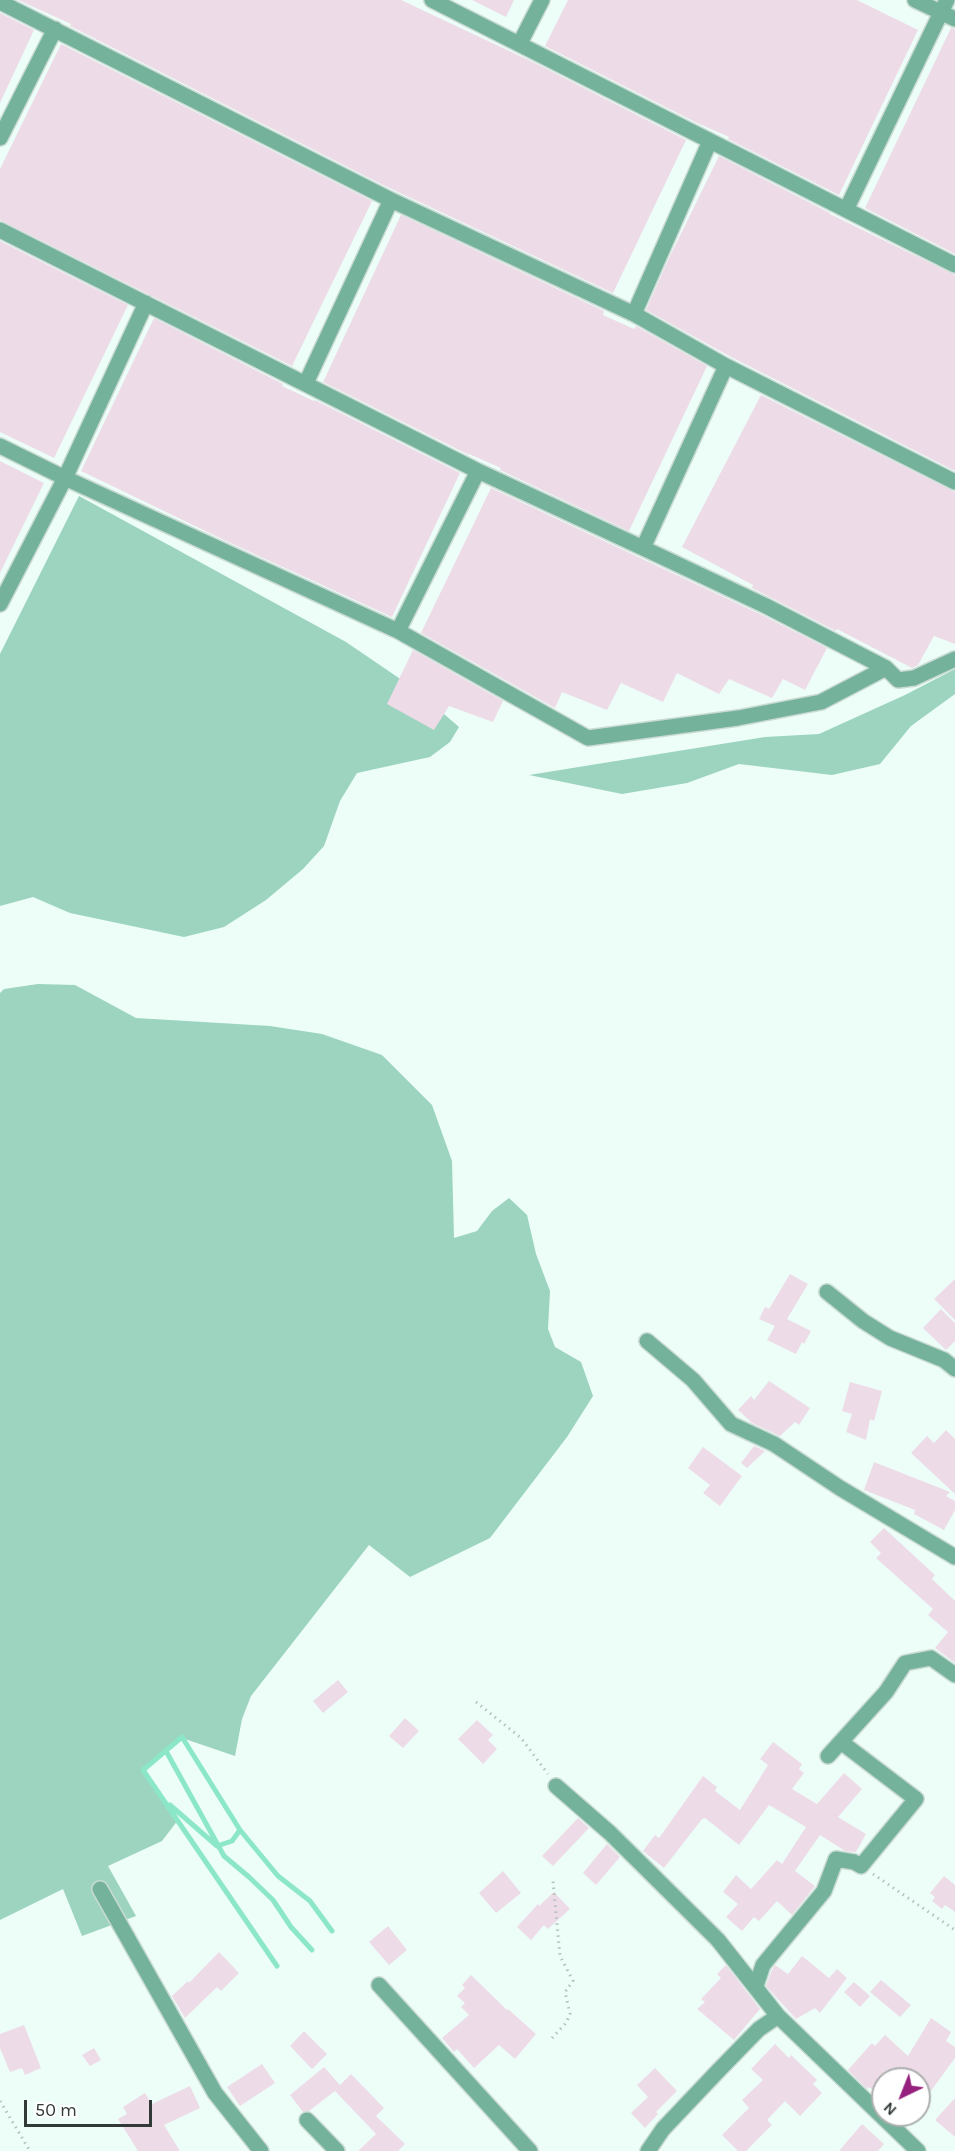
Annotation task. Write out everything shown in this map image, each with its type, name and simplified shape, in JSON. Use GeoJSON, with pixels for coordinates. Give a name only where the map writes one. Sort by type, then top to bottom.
{"type":"FeatureCollection","features":[{"type":"Feature","properties":{"kind":"street"},"geometry":{"type":"LineString","coordinates":[[432,0],[955,265]]}},
{"type":"Feature","properties":{"kind":"street"},"geometry":{"type":"LineString","coordinates":[[520,43],[542,0]]}},
{"type":"Feature","properties":{"kind":"street"},"geometry":{"type":"LineString","coordinates":[[915,0],[944,6],[955,19]]}},
{"type":"Feature","properties":{"kind":"street"},"geometry":{"type":"LineString","coordinates":[[0,2],[391,200],[634,314],[726,366],[955,482]]}},
{"type":"Feature","properties":{"kind":"street"},"geometry":{"type":"LineString","coordinates":[[846,210],[944,6]]}},
{"type":"Feature","properties":{"kind":"street"},"geometry":{"type":"LineString","coordinates":[[0,138],[55,29]]}},
{"type":"Feature","properties":{"kind":"street"},"geometry":{"type":"LineString","coordinates":[[634,314],[711,141]]}},
{"type":"Feature","properties":{"kind":"street"},"geometry":{"type":"LineString","coordinates":[[306,383],[391,200]]}},
{"type":"Feature","properties":{"kind":"street"},"geometry":{"type":"LineString","coordinates":[[0,230],[478,471],[766,606],[886,668],[898,680],[914,678],[955,659]]}},
{"type":"Feature","properties":{"kind":"street"},"geometry":{"type":"LineString","coordinates":[[0,604],[65,478],[146,303]]}},
{"type":"Feature","properties":{"kind":"street"},"geometry":{"type":"LineString","coordinates":[[643,548],[726,366]]}},
{"type":"Feature","properties":{"kind":"street"},"geometry":{"type":"LineString","coordinates":[[0,446],[398,631],[588,738],[738,718],[821,702],[886,668]]}},
{"type":"Feature","properties":{"kind":"street"},"geometry":{"type":"LineString","coordinates":[[398,631],[478,471]]}},
{"type":"Feature","properties":{"kind":"street"},"geometry":{"type":"LineString","coordinates":[[827,1292],[863,1321],[890,1338],[944,1360],[955,1369]]}},
{"type":"Feature","properties":{"kind":"street"},"geometry":{"type":"LineString","coordinates":[[647,1341],[693,1380],[731,1424],[782,1448],[840,1488],[955,1557]]}},
{"type":"Feature","properties":{"kind":"street"},"geometry":{"type":"LineString","coordinates":[[828,1756],[886,1692],[905,1663],[931,1658],[955,1675]]}},
{"type":"Feature","properties":{"kind":"street"},"geometry":{"type":"LineString","coordinates":[[756,1986],[763,1965],[824,1891],[836,1859],[854,1862],[861,1866],[916,1799],[841,1742]]}},
{"type":"Feature","properties":{"kind":"street"},"geometry":{"type":"LineString","coordinates":[[556,1785],[610,1833],[718,1940],[778,2016],[918,2151]]}},
{"type":"Feature","properties":{"kind":"street"},"geometry":{"type":"LineString","coordinates":[[100,1889],[214,2093],[261,2151]]}},
{"type":"Feature","properties":{"kind":"street"},"geometry":{"type":"LineString","coordinates":[[379,1985],[530,2151]]}},
{"type":"Feature","properties":{"kind":"street"},"geometry":{"type":"LineString","coordinates":[[648,2151],[663,2129],[719,2070],[759,2029],[778,2016]]}},
{"type":"Feature","properties":{"kind":"street"},"geometry":{"type":"LineString","coordinates":[[307,2120],[337,2151]]}},
{"type":"Feature","properties":{"kind":"path"},"geometry":{"type":"LineString","coordinates":[[476,1701],[521,1738],[556,1785]]}},
{"type":"Feature","properties":{"kind":"path"},"geometry":{"type":"LineString","coordinates":[[861,1866],[955,1930]]}},
{"type":"Feature","properties":{"kind":"path"},"geometry":{"type":"LineString","coordinates":[[552,2038],[566,2023],[570,2014],[565,1992],[573,1981],[560,1956],[553,1881]]}},
{"type":"Feature","properties":{"kind":"path"},"geometry":{"type":"LineString","coordinates":[[0,2101],[30,2151]]}},
{"type":"Feature","properties":{"kind":"green space"},"geometry":{"type":"Polygon","coordinates":[[[79,496],[346,642],[415,689],[459,727],[450,742],[430,757],[357,773],[340,801],[324,846],[303,869],[266,900],[224,927],[184,937],[70,913],[33,897],[0,906],[0,654],[79,496]]]}},
{"type":"Feature","properties":{"kind":"green space"},"geometry":{"type":"Polygon","coordinates":[[[955,669],[955,694],[911,726],[880,764],[832,775],[739,764],[687,783],[622,794],[529,775],[765,737],[819,734],[905,695],[955,669]]]}},
{"type":"Feature","properties":{"kind":"green space"},"geometry":{"type":"Polygon","coordinates":[[[38,984],[75,985],[136,1018],[270,1026],[322,1034],[382,1055],[432,1105],[452,1161],[454,1238],[477,1231],[492,1211],[509,1198],[527,1215],[536,1254],[550,1291],[548,1329],[555,1347],[581,1362],[593,1396],[567,1437],[490,1538],[410,1577],[369,1545],[251,1696],[242,1719],[235,1756],[182,1738],[143,1770],[178,1820],[162,1841],[108,1866],[136,1916],[82,1936],[63,1889],[0,1920],[0,993],[4,989],[38,984]]]}},
{"type":"Feature","properties":{"kind":"building"},"geometry":{"type":"Polygon","coordinates":[[[18,0],[401,0],[537,64],[686,140],[613,293],[381,184],[70,26],[71,24],[18,0]]]}},
{"type":"Feature","properties":{"kind":"building"},"geometry":{"type":"Polygon","coordinates":[[[472,0],[514,0],[506,17],[472,0]]]}},
{"type":"Feature","properties":{"kind":"building"},"geometry":{"type":"Polygon","coordinates":[[[568,0],[857,0],[918,30],[839,195],[728,139],[729,137],[545,46],[568,0]]]}},
{"type":"Feature","properties":{"kind":"building"},"geometry":{"type":"Polygon","coordinates":[[[0,13],[34,30],[0,103],[0,13]]]}},
{"type":"Feature","properties":{"kind":"building"},"geometry":{"type":"Polygon","coordinates":[[[951,28],[955,29],[955,254],[865,208],[951,28]]]}},
{"type":"Feature","properties":{"kind":"building"},"geometry":{"type":"Polygon","coordinates":[[[61,44],[372,201],[292,366],[0,220],[0,169],[61,44]]]}},
{"type":"Feature","properties":{"kind":"building"},"geometry":{"type":"Polygon","coordinates":[[[719,156],[830,214],[955,275],[955,471],[731,357],[646,310],[719,156]]]}},
{"type":"Feature","properties":{"kind":"building"},"geometry":{"type":"Polygon","coordinates":[[[401,215],[604,311],[603,315],[634,329],[636,326],[707,366],[629,531],[323,382],[401,215]]]}},
{"type":"Feature","properties":{"kind":"building"},"geometry":{"type":"Polygon","coordinates":[[[0,241],[128,305],[54,458],[0,432],[0,241]]]}},
{"type":"Feature","properties":{"kind":"building"},"geometry":{"type":"Polygon","coordinates":[[[154,318],[283,384],[282,386],[315,400],[460,473],[392,617],[81,471],[154,318]]]}},
{"type":"Feature","properties":{"kind":"building"},"geometry":{"type":"Polygon","coordinates":[[[761,395],[955,492],[955,644],[934,636],[918,665],[912,668],[752,588],[753,585],[682,547],[761,395]]]}},
{"type":"Feature","properties":{"kind":"building"},"geometry":{"type":"Polygon","coordinates":[[[0,461],[44,483],[0,573],[0,461]]]}},
{"type":"Feature","properties":{"kind":"building"},"geometry":{"type":"Polygon","coordinates":[[[491,488],[762,615],[827,648],[805,690],[783,679],[772,698],[729,679],[719,694],[677,673],[663,702],[621,683],[607,710],[562,692],[555,708],[421,633],[491,488]]]}},
{"type":"Feature","properties":{"kind":"building"},"geometry":{"type":"Polygon","coordinates":[[[413,650],[503,701],[493,722],[449,706],[434,730],[387,704],[413,650]]]}},
{"type":"Feature","properties":{"kind":"building"},"geometry":{"type":"Polygon","coordinates":[[[790,1274],[808,1284],[787,1319],[811,1331],[796,1354],[767,1340],[775,1326],[759,1319],[765,1307],[769,1309],[790,1274]]]}},
{"type":"Feature","properties":{"kind":"building"},"geometry":{"type":"Polygon","coordinates":[[[955,1279],[955,1320],[934,1299],[955,1279]]]}},
{"type":"Feature","properties":{"kind":"building"},"geometry":{"type":"Polygon","coordinates":[[[941,1309],[955,1323],[955,1341],[946,1350],[923,1328],[941,1309]]]}},
{"type":"Feature","properties":{"kind":"building"},"geometry":{"type":"Polygon","coordinates":[[[769,1381],[810,1408],[799,1425],[795,1422],[780,1436],[752,1423],[738,1410],[751,1396],[754,1400],[769,1381]]]}},
{"type":"Feature","properties":{"kind":"building"},"geometry":{"type":"Polygon","coordinates":[[[850,1382],[882,1391],[874,1421],[870,1419],[866,1440],[846,1432],[852,1414],[842,1411],[850,1382]]]}},
{"type":"Feature","properties":{"kind":"building"},"geometry":{"type":"Polygon","coordinates":[[[946,1430],[955,1439],[955,1494],[911,1453],[927,1436],[934,1443],[946,1430]]]}},
{"type":"Feature","properties":{"kind":"building"},"geometry":{"type":"Polygon","coordinates":[[[754,1446],[765,1451],[747,1468],[741,1463],[754,1446]]]}},
{"type":"Feature","properties":{"kind":"building"},"geometry":{"type":"Polygon","coordinates":[[[703,1447],[742,1476],[720,1506],[703,1493],[710,1485],[688,1468],[703,1447]]]}},
{"type":"Feature","properties":{"kind":"building"},"geometry":{"type":"Polygon","coordinates":[[[874,1462],[950,1492],[946,1496],[955,1501],[955,1510],[944,1530],[914,1514],[915,1510],[864,1490],[874,1462]]]}},
{"type":"Feature","properties":{"kind":"building"},"geometry":{"type":"Polygon","coordinates":[[[884,1528],[935,1575],[932,1579],[955,1601],[955,1663],[935,1648],[948,1632],[928,1615],[933,1609],[876,1558],[881,1553],[870,1542],[884,1528]]]}},
{"type":"Feature","properties":{"kind":"building"},"geometry":{"type":"Polygon","coordinates":[[[338,1680],[348,1692],[323,1713],[313,1701],[338,1680]]]}},
{"type":"Feature","properties":{"kind":"building"},"geometry":{"type":"Polygon","coordinates":[[[405,1718],[419,1731],[403,1748],[389,1736],[405,1718]]]}},
{"type":"Feature","properties":{"kind":"building"},"geometry":{"type":"Polygon","coordinates":[[[477,1720],[493,1735],[488,1740],[497,1749],[483,1764],[458,1739],[477,1720]]]}},
{"type":"Feature","properties":{"kind":"building"},"geometry":{"type":"Polygon","coordinates":[[[773,1742],[802,1764],[799,1769],[804,1773],[792,1789],[817,1804],[844,1773],[862,1789],[838,1817],[866,1834],[856,1852],[845,1851],[820,1835],[795,1871],[815,1886],[792,1915],[777,1901],[759,1921],[754,1917],[742,1931],[726,1917],[738,1904],[723,1892],[736,1875],[751,1889],[777,1860],[782,1864],[806,1827],[769,1805],[739,1845],[705,1818],[664,1868],[643,1851],[655,1835],[659,1838],[703,1776],[717,1787],[715,1791],[740,1810],[768,1765],[760,1759],[773,1742]]]}},
{"type":"Feature","properties":{"kind":"building"},"geometry":{"type":"Polygon","coordinates":[[[578,1818],[589,1828],[553,1866],[542,1856],[578,1818]]]}},
{"type":"Feature","properties":{"kind":"building"},"geometry":{"type":"Polygon","coordinates":[[[607,1844],[620,1857],[596,1885],[583,1873],[607,1844]]]}},
{"type":"Feature","properties":{"kind":"building"},"geometry":{"type":"Polygon","coordinates":[[[503,1871],[521,1893],[496,1913],[479,1893],[503,1871]]]}},
{"type":"Feature","properties":{"kind":"building"},"geometry":{"type":"Polygon","coordinates":[[[944,1876],[955,1885],[955,1912],[945,1905],[942,1909],[932,1901],[935,1897],[930,1893],[944,1876]]]}},
{"type":"Feature","properties":{"kind":"building"},"geometry":{"type":"Polygon","coordinates":[[[554,1892],[570,1909],[548,1929],[544,1925],[531,1940],[517,1927],[538,1904],[539,1906],[554,1892]]]}},
{"type":"Feature","properties":{"kind":"building"},"geometry":{"type":"Polygon","coordinates":[[[388,1926],[407,1950],[389,1965],[369,1942],[388,1926]]]}},
{"type":"Feature","properties":{"kind":"building"},"geometry":{"type":"Polygon","coordinates":[[[219,1952],[239,1973],[221,1991],[217,1987],[185,2018],[172,1996],[188,1981],[189,1983],[219,1952]]]}},
{"type":"Feature","properties":{"kind":"building"},"geometry":{"type":"Polygon","coordinates":[[[802,1956],[829,1978],[837,1969],[847,1978],[820,2013],[815,2008],[796,2019],[766,1986],[775,1965],[788,1974],[802,1956]]]}},
{"type":"Feature","properties":{"kind":"building"},"geometry":{"type":"Polygon","coordinates":[[[726,1965],[760,2009],[734,2040],[697,2009],[705,2002],[701,1999],[721,1978],[717,1974],[726,1965]]]}},
{"type":"Feature","properties":{"kind":"building"},"geometry":{"type":"Polygon","coordinates":[[[471,1975],[536,2034],[515,2059],[499,2045],[474,2068],[457,2049],[454,2052],[442,2038],[469,2015],[461,2007],[465,2003],[457,1996],[465,1988],[462,1985],[471,1975]]]}},
{"type":"Feature","properties":{"kind":"building"},"geometry":{"type":"Polygon","coordinates":[[[881,1980],[911,2005],[900,2017],[870,1992],[881,1980]]]}},
{"type":"Feature","properties":{"kind":"building"},"geometry":{"type":"Polygon","coordinates":[[[854,1982],[870,1996],[860,2007],[844,1992],[854,1982]]]}},
{"type":"Feature","properties":{"kind":"building"},"geometry":{"type":"Polygon","coordinates":[[[931,2018],[951,2032],[946,2041],[955,2047],[955,2058],[931,2091],[931,2067],[871,2067],[871,2088],[867,2089],[848,2070],[872,2043],[875,2046],[885,2035],[908,2056],[931,2018]]]}},
{"type":"Feature","properties":{"kind":"building"},"geometry":{"type":"Polygon","coordinates":[[[24,2025],[41,2068],[25,2075],[22,2068],[10,2072],[0,2048],[0,2034],[24,2025]]]}},
{"type":"Feature","properties":{"kind":"building"},"geometry":{"type":"Polygon","coordinates":[[[304,2031],[327,2054],[312,2069],[290,2046],[304,2031]]]}},
{"type":"Feature","properties":{"kind":"building"},"geometry":{"type":"Polygon","coordinates":[[[775,2044],[789,2058],[791,2055],[817,2080],[813,2084],[822,2093],[800,2116],[785,2101],[767,2120],[772,2125],[746,2151],[738,2151],[722,2135],[749,2108],[742,2100],[763,2080],[751,2069],[775,2044]]]}},
{"type":"Feature","properties":{"kind":"building"},"geometry":{"type":"Polygon","coordinates":[[[94,2048],[101,2060],[90,2066],[82,2055],[94,2048]]]}},
{"type":"Feature","properties":{"kind":"building"},"geometry":{"type":"Polygon","coordinates":[[[262,2064],[275,2083],[240,2106],[227,2087],[262,2064]]]}},
{"type":"Feature","properties":{"kind":"building"},"geometry":{"type":"Polygon","coordinates":[[[324,2067],[340,2085],[351,2074],[384,2108],[376,2116],[405,2144],[398,2151],[358,2151],[376,2134],[335,2091],[309,2111],[303,2112],[290,2095],[324,2067]]]}},
{"type":"Feature","properties":{"kind":"building"},"geometry":{"type":"Polygon","coordinates":[[[655,2068],[677,2091],[656,2112],[658,2114],[645,2128],[631,2113],[648,2097],[637,2085],[655,2068]]]}},
{"type":"Feature","properties":{"kind":"building"},"geometry":{"type":"Polygon","coordinates":[[[190,2086],[200,2108],[164,2125],[180,2151],[138,2151],[118,2119],[127,2114],[123,2107],[145,2093],[152,2104],[190,2086]]]}},
{"type":"Feature","properties":{"kind":"building"},"geometry":{"type":"Polygon","coordinates":[[[955,2098],[955,2137],[935,2120],[955,2098]]]}},
{"type":"Feature","properties":{"kind":"building"},"geometry":{"type":"Polygon","coordinates":[[[862,2124],[884,2144],[878,2151],[839,2151],[862,2124]]]}},
{"type":"Feature","properties":{"kind":"waterway"},"geometry":{"type":"LineString","coordinates":[[277,1966],[143,1770],[182,1737],[240,1830],[278,1876],[310,1901],[332,1931]]}},
{"type":"Feature","properties":{"kind":"waterway"},"geometry":{"type":"LineString","coordinates":[[166,1751],[224,1856],[273,1900],[291,1927],[312,1950]]}},
{"type":"Feature","properties":{"kind":"waterway"},"geometry":{"type":"LineString","coordinates":[[170,1805],[217,1846],[232,1841],[240,1830]]}}]}
